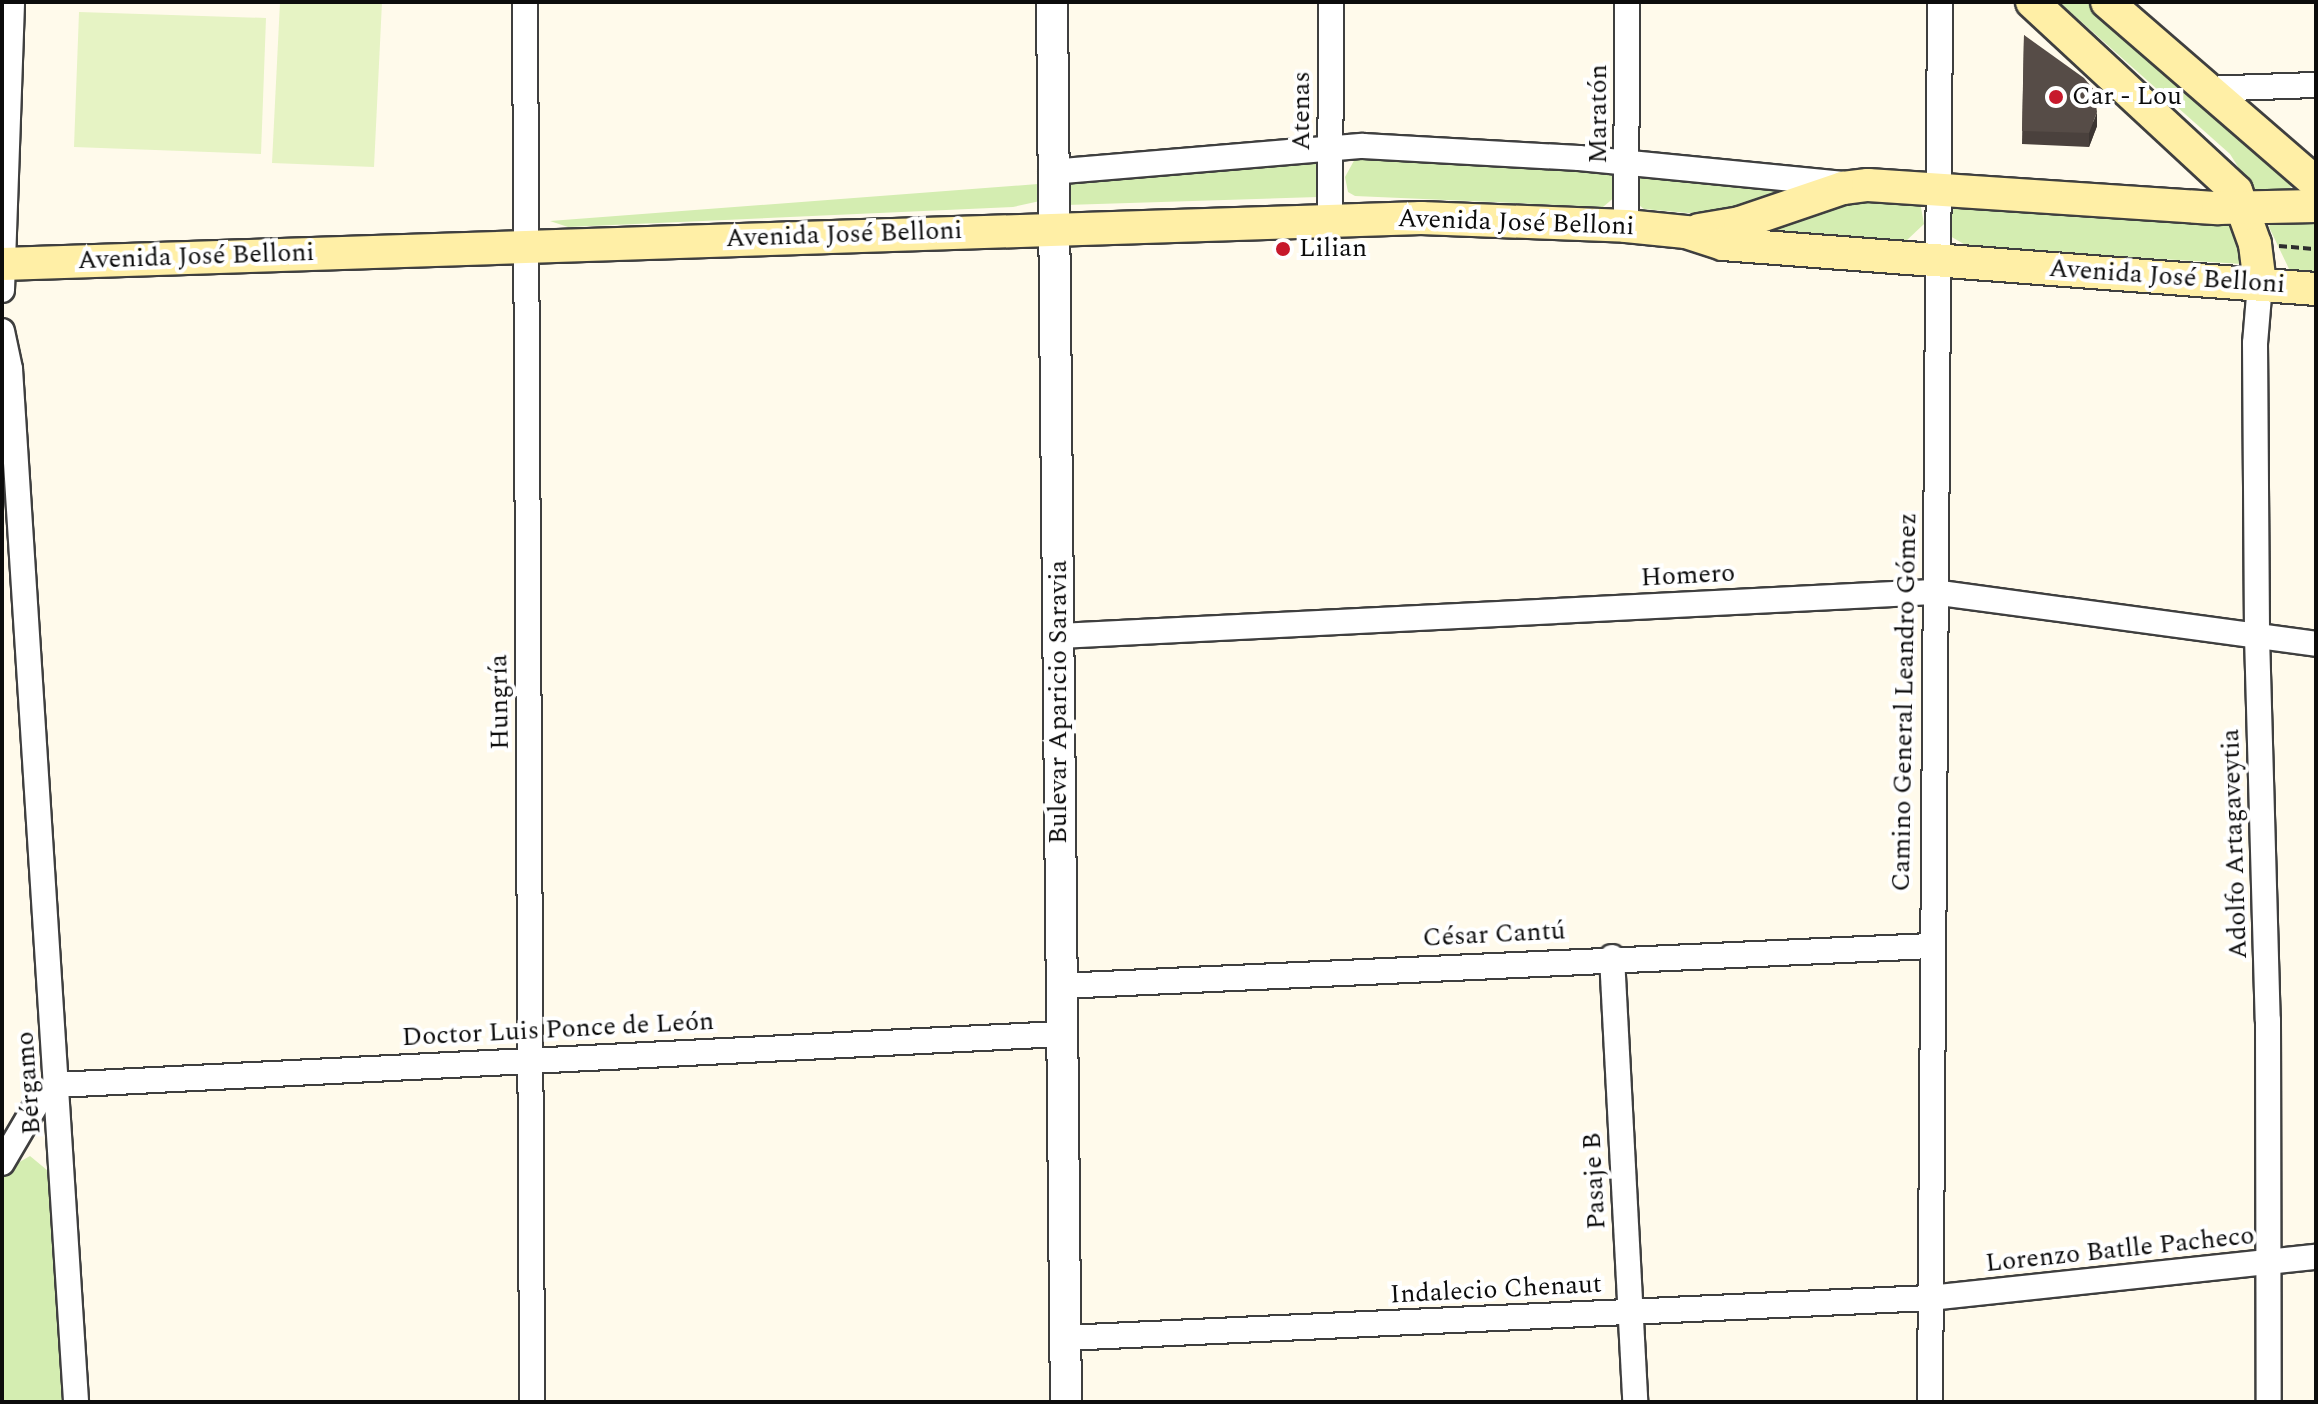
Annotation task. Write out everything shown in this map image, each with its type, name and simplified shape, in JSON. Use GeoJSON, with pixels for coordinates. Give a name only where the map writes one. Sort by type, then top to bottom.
{"type":"FeatureCollection","features":[{"type":"Feature","properties":{"kind":"main road"},"geometry":{"type":"LineString","coordinates":[[2032,2],[2203,156],[2246,207],[2260,284]]}},
{"type":"Feature","properties":{"kind":"main road"},"geometry":{"type":"LineString","coordinates":[[2107,2],[2316,183]]}},
{"type":"Feature","properties":{"kind":"main road","name":"Avenida José Belloni"},"geometry":{"type":"LineString","coordinates":[[1686,232],[1740,223],[1819,194],[1861,186],[2246,207],[2316,206]]}},
{"type":"Feature","properties":{"kind":"main road","name":"Avenida José Belloni"},"geometry":{"type":"LineString","coordinates":[[2,264],[1330,219],[1626,226],[1686,232],[1723,244],[2316,289]]}},
{"type":"Feature","properties":{"kind":"street"},"geometry":{"type":"LineString","coordinates":[[2,290],[12,2]]}},
{"type":"Feature","properties":{"kind":"street","name":"Hungría"},"geometry":{"type":"LineString","coordinates":[[525,2],[532,1402]]}},
{"type":"Feature","properties":{"kind":"street","name":"Bulevar Aparicio Saravia"},"geometry":{"type":"LineString","coordinates":[[1052,2],[1051,172],[1066,1402]]}},
{"type":"Feature","properties":{"kind":"street","name":"Atenas"},"geometry":{"type":"LineString","coordinates":[[1330,219],[1331,2]]}},
{"type":"Feature","properties":{"kind":"street","name":"Maratón"},"geometry":{"type":"LineString","coordinates":[[1626,226],[1627,2]]}},
{"type":"Feature","properties":{"kind":"street","name":"Camino General Leandro Gómez"},"geometry":{"type":"LineString","coordinates":[[1930,1402],[1933,592],[1941,262],[1940,2]]}},
{"type":"Feature","properties":{"kind":"street"},"geometry":{"type":"LineString","coordinates":[[2205,89],[2316,85]]}},
{"type":"Feature","properties":{"kind":"street","name":"Avenida José Belloni"},"geometry":{"type":"LineString","coordinates":[[1051,172],[1330,147],[1627,163],[1861,186]]}},
{"type":"Feature","properties":{"kind":"street","name":"Adolfo Artagaveytia"},"geometry":{"type":"LineString","coordinates":[[2260,284],[2255,343],[2257,636],[2270,1263],[2269,1402]]}},
{"type":"Feature","properties":{"kind":"street","name":"Bérgamo"},"geometry":{"type":"LineString","coordinates":[[2,331],[10,369],[76,1402]]}},
{"type":"Feature","properties":{"kind":"street","name":"Homero"},"geometry":{"type":"LineString","coordinates":[[1059,636],[1933,592],[2316,644]]}},
{"type":"Feature","properties":{"kind":"street","name":"César Cantú"},"geometry":{"type":"LineString","coordinates":[[1060,986],[1612,957],[1931,946]]}},
{"type":"Feature","properties":{"kind":"street","name":"Pasaje B"},"geometry":{"type":"LineString","coordinates":[[1612,957],[1635,1402]]}},
{"type":"Feature","properties":{"kind":"street","name":"Doctor Luis Ponce de León"},"geometry":{"type":"LineString","coordinates":[[57,1085],[531,1058],[1061,1034]]}},
{"type":"Feature","properties":{"kind":"street"},"geometry":{"type":"LineString","coordinates":[[2,1163],[39,1100],[57,1085]]}},
{"type":"Feature","properties":{"kind":"street","name":"Lorenzo Batlle Pacheco"},"geometry":{"type":"LineString","coordinates":[[1930,1298],[2316,1257]]}},
{"type":"Feature","properties":{"kind":"street","name":"Indalecio Chenaut"},"geometry":{"type":"LineString","coordinates":[[1065,1338],[1930,1298]]}},
{"type":"Feature","properties":{"kind":"path"},"geometry":{"type":"LineString","coordinates":[[2255,244],[2316,249]]}},
{"type":"Feature","properties":{"kind":"green space"},"geometry":{"type":"Polygon","coordinates":[[[280,2],[382,2],[374,167],[272,163],[280,2]]]}},
{"type":"Feature","properties":{"kind":"green space"},"geometry":{"type":"Polygon","coordinates":[[[2059,2],[2086,2],[2290,184],[2292,193],[2255,194],[2230,154],[2059,2]]]}},
{"type":"Feature","properties":{"kind":"green space"},"geometry":{"type":"Polygon","coordinates":[[[79,12],[266,18],[261,154],[74,147],[79,12]]]}},
{"type":"Feature","properties":{"kind":"green space"},"geometry":{"type":"Polygon","coordinates":[[[1311,156],[1321,163],[1318,197],[1066,205],[1068,180],[1311,156]]]}},
{"type":"Feature","properties":{"kind":"green space"},"geometry":{"type":"Polygon","coordinates":[[[1356,157],[1613,171],[1618,177],[1616,196],[1603,207],[1355,196],[1348,192],[1345,177],[1356,157]]]}},
{"type":"Feature","properties":{"kind":"green space"},"geometry":{"type":"Polygon","coordinates":[[[1636,174],[1795,189],[1721,216],[1644,209],[1635,202],[1636,174]]]}},
{"type":"Feature","properties":{"kind":"green space"},"geometry":{"type":"Polygon","coordinates":[[[1038,184],[1040,201],[1013,207],[568,227],[550,221],[1038,184]]]}},
{"type":"Feature","properties":{"kind":"green space"},"geometry":{"type":"Polygon","coordinates":[[[1837,197],[1920,202],[1924,224],[1906,241],[1706,234],[1837,197]]]}},
{"type":"Feature","properties":{"kind":"green space"},"geometry":{"type":"Polygon","coordinates":[[[1959,203],[2234,221],[2242,264],[1969,247],[1950,236],[1950,213],[1959,203]]]}},
{"type":"Feature","properties":{"kind":"green space"},"geometry":{"type":"Polygon","coordinates":[[[2316,213],[2316,276],[2290,271],[2269,227],[2273,219],[2316,213]]]}},
{"type":"Feature","properties":{"kind":"green space"},"geometry":{"type":"Polygon","coordinates":[[[30,1156],[53,1175],[66,1402],[2,1402],[2,1172],[30,1156]]]}},
{"type":"Feature","properties":{"kind":"building","name":"Car - Lou"},"geometry":{"type":"Polygon","coordinates":[[[2024,35],[2084,78],[2094,90],[2097,112],[2089,133],[2022,131],[2024,35]]]}},
{"type":"Feature","properties":{"kind":"place","name":"Car - Lou"},"geometry":{"type":"Point","coordinates":[2056,97]}},
{"type":"Feature","properties":{"kind":"place","name":"Lilian"},"geometry":{"type":"Point","coordinates":[1283,249]}}]}
